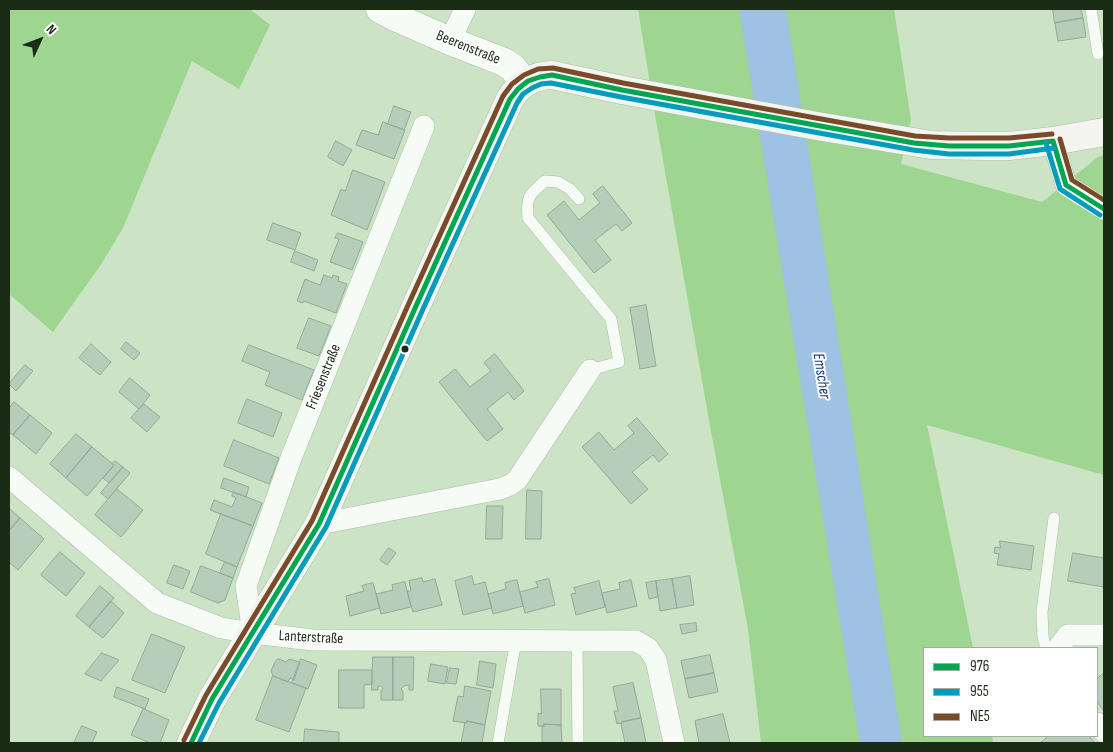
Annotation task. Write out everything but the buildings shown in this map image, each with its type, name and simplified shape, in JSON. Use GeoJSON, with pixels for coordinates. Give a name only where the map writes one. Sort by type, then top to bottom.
{"type":"FeatureCollection","features":[{"type":"Feature","properties":{"kind":"main road"},"geometry":{"type":"LineString","coordinates":[[191,743],[212,699],[319,524],[510,99],[524,83],[543,75],[552,75],[622,90],[817,126],[914,143],[949,146],[1000,146],[1053,141],[1104,132]]}},
{"type":"Feature","properties":{"kind":"street","name":"Beerenstraße"},"geometry":{"type":"LineString","coordinates":[[380,9],[450,41],[504,62],[513,68],[524,83]]}},
{"type":"Feature","properties":{"kind":"street"},"geometry":{"type":"LineString","coordinates":[[450,41],[465,9]]}},
{"type":"Feature","properties":{"kind":"street","name":"Friesenstraße"},"geometry":{"type":"LineString","coordinates":[[252,633],[246,586],[291,458],[424,126]]}},
{"type":"Feature","properties":{"kind":"street"},"geometry":{"type":"LineString","coordinates":[[1053,141],[1066,185],[1104,209]]}},
{"type":"Feature","properties":{"kind":"street"},"geometry":{"type":"LineString","coordinates":[[319,524],[500,489],[510,485],[517,480],[590,370]]}},
{"type":"Feature","properties":{"kind":"street","name":"Lanterstraße"},"geometry":{"type":"LineString","coordinates":[[9,477],[157,603],[221,628],[313,640],[636,641],[648,648],[656,660],[674,743]]}},
{"type":"Feature","properties":{"kind":"street"},"geometry":{"type":"LineString","coordinates":[[1063,641],[1104,635]]}},
{"type":"Feature","properties":{"kind":"lane"},"geometry":{"type":"LineString","coordinates":[[1091,9],[1098,54]]}},
{"type":"Feature","properties":{"kind":"lane"},"geometry":{"type":"LineString","coordinates":[[579,199],[570,189],[558,182],[545,181],[526,202],[528,218],[611,319],[619,362],[590,370]]}},
{"type":"Feature","properties":{"kind":"lane"},"geometry":{"type":"LineString","coordinates":[[1046,647],[1043,637],[1042,612],[1054,518]]}},
{"type":"Feature","properties":{"kind":"lane"},"geometry":{"type":"LineString","coordinates":[[498,743],[516,640]]}},
{"type":"Feature","properties":{"kind":"lane"},"geometry":{"type":"LineString","coordinates":[[577,642],[578,743]]}},
{"type":"Feature","properties":{"kind":"green space"},"geometry":{"type":"Polygon","coordinates":[[[9,9],[250,9],[270,25],[239,89],[192,61],[123,228],[100,266],[53,332],[9,294],[9,9]]]}},
{"type":"Feature","properties":{"kind":"green space"},"geometry":{"type":"Polygon","coordinates":[[[638,9],[894,9],[911,120],[901,164],[1042,202],[1098,157],[1104,155],[1104,475],[927,425],[973,647],[923,647],[923,737],[992,737],[993,743],[761,743],[748,629],[654,109],[638,9]]]}},
{"type":"Feature","properties":{"kind":"water","name":"Emscher"},"geometry":{"type":"Polygon","coordinates":[[[739,9],[786,9],[902,743],[860,743],[739,9]]]}},
{"type":"Feature","properties":{"kind":"transit line","name":"NE5"},"geometry":{"type":"LineString","coordinates":[[184,740],[206,695],[312,521],[503,96],[512,84],[524,75],[538,69],[553,68],[623,83],[915,136],[1009,138],[1052,134]]}},
{"type":"Feature","properties":{"kind":"transit line","name":"976"},"geometry":{"type":"LineString","coordinates":[[191,743],[212,699],[319,524],[510,99],[528,81],[552,75],[622,90],[914,143],[949,146],[1009,146],[1053,141]]}},
{"type":"Feature","properties":{"kind":"transit line","name":"955"},"geometry":{"type":"LineString","coordinates":[[199,743],[219,703],[326,527],[423,309],[517,103],[523,94],[541,84],[551,83],[913,150],[949,154],[1009,154],[1054,148]]}},
{"type":"Feature","properties":{"kind":"transit line","name":"NE5"},"geometry":{"type":"LineString","coordinates":[[1060,139],[1072,180],[1104,200]]}},
{"type":"Feature","properties":{"kind":"transit line","name":"976"},"geometry":{"type":"LineString","coordinates":[[1053,141],[1066,185],[1104,209]]}},
{"type":"Feature","properties":{"kind":"transit line","name":"955"},"geometry":{"type":"LineString","coordinates":[[1046,143],[1060,189],[1100,215]]}}]}
